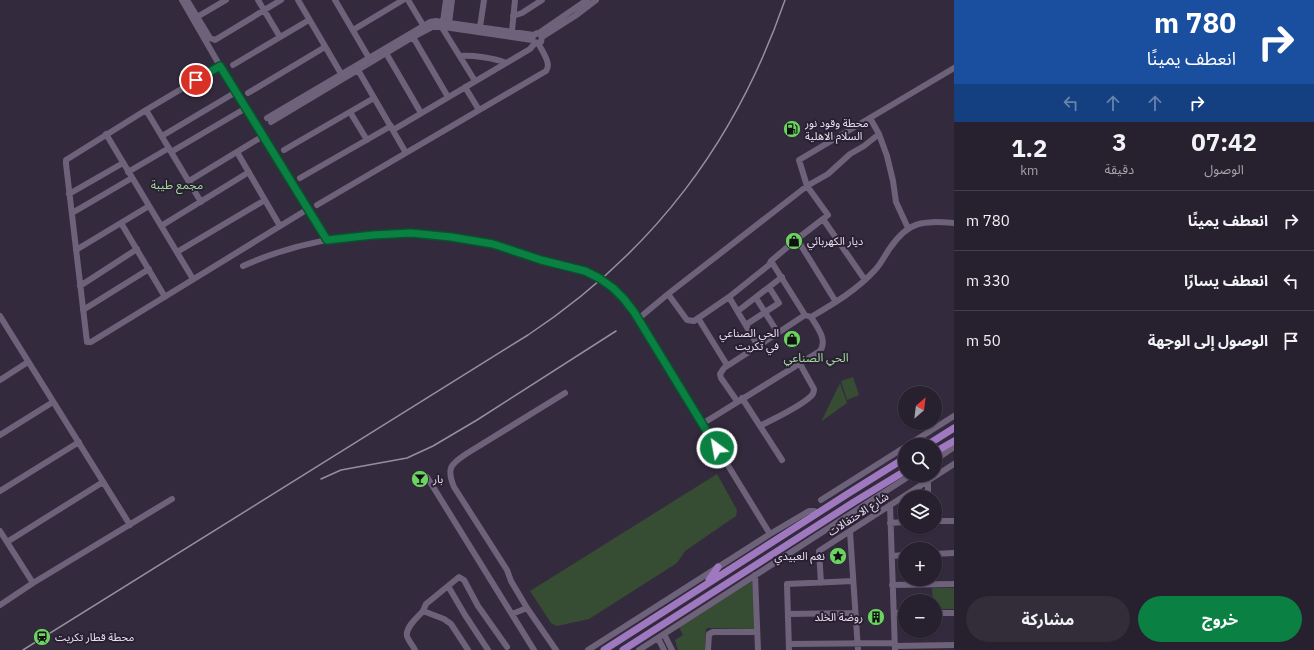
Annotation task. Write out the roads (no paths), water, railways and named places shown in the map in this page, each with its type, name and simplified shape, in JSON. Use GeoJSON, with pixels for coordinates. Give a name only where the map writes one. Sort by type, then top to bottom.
{"type":"FeatureCollection","features":[{"type":"Feature","properties":{"kind":"main road"},"geometry":{"type":"LineString","coordinates":[[938,438],[954,428]]}},
{"type":"Feature","properties":{"kind":"main road"},"geometry":{"type":"LineString","coordinates":[[942,448],[954,440]]}},
{"type":"Feature","properties":{"kind":"main road"},"geometry":{"type":"LineString","coordinates":[[604,650],[898,462]]}},
{"type":"Feature","properties":{"kind":"main road"},"geometry":{"type":"LineString","coordinates":[[623,650],[898,474]]}},
{"type":"Feature","properties":{"kind":"main road"},"geometry":{"type":"LineString","coordinates":[[849,493],[854,502]]}},
{"type":"Feature","properties":{"kind":"main road"},"geometry":{"type":"LineString","coordinates":[[707,583],[718,567]]}},
{"type":"Feature","properties":{"kind":"main road"},"geometry":{"type":"LineString","coordinates":[[661,626],[664,634]]}},
{"type":"Feature","properties":{"kind":"street"},"geometry":{"type":"LineString","coordinates":[[182,0],[220,66],[327,240]]}},
{"type":"Feature","properties":{"kind":"street"},"geometry":{"type":"LineString","coordinates":[[187,0],[210,38],[215,40],[281,0]]}},
{"type":"Feature","properties":{"kind":"street"},"geometry":{"type":"LineString","coordinates":[[197,17],[226,0]]}},
{"type":"Feature","properties":{"kind":"street"},"geometry":{"type":"LineString","coordinates":[[258,0],[280,37]]}},
{"type":"Feature","properties":{"kind":"street"},"geometry":{"type":"LineString","coordinates":[[343,0],[336,2],[369,58]]}},
{"type":"Feature","properties":{"kind":"street"},"geometry":{"type":"LineString","coordinates":[[353,30],[403,0]]}},
{"type":"Feature","properties":{"kind":"street"},"geometry":{"type":"LineString","coordinates":[[408,0],[423,25]]}},
{"type":"Feature","properties":{"kind":"street"},"geometry":{"type":"LineString","coordinates":[[446,0],[444,24],[460,56],[475,81]]}},
{"type":"Feature","properties":{"kind":"street"},"geometry":{"type":"LineString","coordinates":[[444,24],[452,0]]}},
{"type":"Feature","properties":{"kind":"street"},"geometry":{"type":"LineString","coordinates":[[480,27],[484,0]]}},
{"type":"Feature","properties":{"kind":"street"},"geometry":{"type":"LineString","coordinates":[[512,31],[515,0]]}},
{"type":"Feature","properties":{"kind":"street"},"geometry":{"type":"LineString","coordinates":[[513,16],[522,13],[542,0]]}},
{"type":"Feature","properties":{"kind":"street"},"geometry":{"type":"LineString","coordinates":[[559,23],[587,0]]}},
{"type":"Feature","properties":{"kind":"street"},"geometry":{"type":"LineString","coordinates":[[300,178],[367,140],[421,113],[532,48],[537,38],[596,0]]}},
{"type":"Feature","properties":{"kind":"street"},"geometry":{"type":"LineString","coordinates":[[299,1],[342,76]]}},
{"type":"Feature","properties":{"kind":"street"},"geometry":{"type":"LineString","coordinates":[[233,65],[309,20]]}},
{"type":"Feature","properties":{"kind":"street"},"geometry":{"type":"LineString","coordinates":[[269,120],[423,25],[433,22],[537,38]]}},
{"type":"Feature","properties":{"kind":"street"},"geometry":{"type":"LineString","coordinates":[[342,76],[358,70],[429,28],[444,24],[512,31],[537,38]]}},
{"type":"Feature","properties":{"kind":"street"},"geometry":{"type":"LineString","coordinates":[[412,38],[448,97]]}},
{"type":"Feature","properties":{"kind":"street"},"geometry":{"type":"LineString","coordinates":[[317,205],[547,70],[549,66],[537,38]]}},
{"type":"Feature","properties":{"kind":"street"},"geometry":{"type":"LineString","coordinates":[[248,93],[325,47]]}},
{"type":"Feature","properties":{"kind":"street"},"geometry":{"type":"LineString","coordinates":[[386,54],[421,113]]}},
{"type":"Feature","properties":{"kind":"street"},"geometry":{"type":"LineString","coordinates":[[460,56],[491,59],[506,63]]}},
{"type":"Feature","properties":{"kind":"street"},"geometry":{"type":"LineString","coordinates":[[220,66],[106,134],[66,160],[86,340],[90,343],[308,209]]}},
{"type":"Feature","properties":{"kind":"street"},"geometry":{"type":"LineString","coordinates":[[668,294],[687,320],[694,321],[730,297],[769,265],[771,261],[797,239],[828,215],[807,186],[799,160],[954,68]]}},
{"type":"Feature","properties":{"kind":"street"},"geometry":{"type":"LineString","coordinates":[[358,70],[406,153]]}},
{"type":"Feature","properties":{"kind":"street"},"geometry":{"type":"LineString","coordinates":[[465,87],[479,110]]}},
{"type":"Feature","properties":{"kind":"street"},"geometry":{"type":"LineString","coordinates":[[162,136],[236,92]]}},
{"type":"Feature","properties":{"kind":"street"},"geometry":{"type":"LineString","coordinates":[[284,150],[374,98]]}},
{"type":"Feature","properties":{"kind":"street"},"geometry":{"type":"LineString","coordinates":[[72,213],[170,150],[246,108]]}},
{"type":"Feature","properties":{"kind":"street"},"geometry":{"type":"LineString","coordinates":[[146,110],[201,202]]}},
{"type":"Feature","properties":{"kind":"street"},"geometry":{"type":"LineString","coordinates":[[350,112],[367,140]]}},
{"type":"Feature","properties":{"kind":"street"},"geometry":{"type":"LineString","coordinates":[[870,118],[879,134],[887,156],[896,202],[908,228]]}},
{"type":"Feature","properties":{"kind":"street"},"geometry":{"type":"LineString","coordinates":[[106,134],[193,279]]}},
{"type":"Feature","properties":{"kind":"street"},"geometry":{"type":"LineString","coordinates":[[638,319],[807,186],[828,174],[850,154],[864,146],[879,134]]}},
{"type":"Feature","properties":{"kind":"street"},"geometry":{"type":"LineString","coordinates":[[189,181],[263,136]]}},
{"type":"Feature","properties":{"kind":"street"},"geometry":{"type":"LineString","coordinates":[[237,152],[280,226]]}},
{"type":"Feature","properties":{"kind":"street"},"geometry":{"type":"LineString","coordinates":[[70,194],[123,163]]}},
{"type":"Feature","properties":{"kind":"street"},"geometry":{"type":"LineString","coordinates":[[160,226],[249,172]]}},
{"type":"Feature","properties":{"kind":"street"},"geometry":{"type":"LineString","coordinates":[[177,252],[265,200]]}},
{"type":"Feature","properties":{"kind":"street"},"geometry":{"type":"LineString","coordinates":[[76,250],[148,206]]}},
{"type":"Feature","properties":{"kind":"street"},"geometry":{"type":"LineString","coordinates":[[823,219],[865,280]]}},
{"type":"Feature","properties":{"kind":"street"},"geometry":{"type":"LineString","coordinates":[[121,223],[165,297]]}},
{"type":"Feature","properties":{"kind":"street"},"geometry":{"type":"LineString","coordinates":[[782,460],[760,426],[720,376],[722,369],[778,333],[836,302],[876,270],[898,236],[908,228],[916,224],[925,223],[954,223]]}},
{"type":"Feature","properties":{"kind":"street"},"geometry":{"type":"LineString","coordinates":[[243,266],[282,251],[327,240],[411,233],[464,239],[501,246],[541,260],[585,271],[599,278],[613,288],[624,299],[638,319],[770,534]]}},
{"type":"Feature","properties":{"kind":"street"},"geometry":{"type":"LineString","coordinates":[[797,239],[836,302]]}},
{"type":"Feature","properties":{"kind":"street"},"geometry":{"type":"LineString","coordinates":[[80,286],[137,249]]}},
{"type":"Feature","properties":{"kind":"street"},"geometry":{"type":"LineString","coordinates":[[702,424],[816,354],[823,347],[822,339],[771,261]]}},
{"type":"Feature","properties":{"kind":"street"},"geometry":{"type":"LineString","coordinates":[[83,310],[149,269]]}},
{"type":"Feature","properties":{"kind":"street"},"geometry":{"type":"LineString","coordinates":[[738,311],[782,277]]}},
{"type":"Feature","properties":{"kind":"street"},"geometry":{"type":"LineString","coordinates":[[747,324],[779,303],[769,287]]}},
{"type":"Feature","properties":{"kind":"street"},"geometry":{"type":"LineString","coordinates":[[730,297],[747,324],[758,346]]}},
{"type":"Feature","properties":{"kind":"street"},"geometry":{"type":"LineString","coordinates":[[756,298],[778,333]]}},
{"type":"Feature","properties":{"kind":"street"},"geometry":{"type":"LineString","coordinates":[[698,318],[727,365]]}},
{"type":"Feature","properties":{"kind":"street"},"geometry":{"type":"LineString","coordinates":[[1,320],[130,525]]}},
{"type":"Feature","properties":{"kind":"street"},"geometry":{"type":"LineString","coordinates":[[0,380],[28,362]]}},
{"type":"Feature","properties":{"kind":"street"},"geometry":{"type":"LineString","coordinates":[[760,426],[810,397],[813,393],[814,389],[800,364]]}},
{"type":"Feature","properties":{"kind":"street"},"geometry":{"type":"LineString","coordinates":[[556,650],[527,608],[506,570],[454,487],[450,477],[450,469],[453,463],[466,454],[565,393]]}},
{"type":"Feature","properties":{"kind":"street"},"geometry":{"type":"LineString","coordinates":[[0,435],[53,402]]}},
{"type":"Feature","properties":{"kind":"street"},"geometry":{"type":"LineString","coordinates":[[919,438],[954,416]]}},
{"type":"Feature","properties":{"kind":"street"},"geometry":{"type":"LineString","coordinates":[[0,491],[79,442]]}},
{"type":"Feature","properties":{"kind":"street"},"geometry":{"type":"LineString","coordinates":[[942,455],[954,447]]}},
{"type":"Feature","properties":{"kind":"street"},"geometry":{"type":"LineString","coordinates":[[822,500],[898,451]]}},
{"type":"Feature","properties":{"kind":"street","name":"شارع الاحتفالات"},"geometry":{"type":"LineString","coordinates":[[942,472],[954,464]]}},
{"type":"Feature","properties":{"kind":"street"},"geometry":{"type":"LineString","coordinates":[[427,478],[534,650]]}},
{"type":"Feature","properties":{"kind":"street"},"geometry":{"type":"LineString","coordinates":[[6,542],[103,482]]}},
{"type":"Feature","properties":{"kind":"street"},"geometry":{"type":"LineString","coordinates":[[639,650],[900,482]]}},
{"type":"Feature","properties":{"kind":"street","name":"شارع الاحتفالات"},"geometry":{"type":"LineString","coordinates":[[821,583],[819,551],[926,482]]}},
{"type":"Feature","properties":{"kind":"street"},"geometry":{"type":"LineString","coordinates":[[0,604],[172,499]]}},
{"type":"Feature","properties":{"kind":"street"},"geometry":{"type":"LineString","coordinates":[[890,505],[895,646]]}},
{"type":"Feature","properties":{"kind":"street"},"geometry":{"type":"LineString","coordinates":[[588,650],[770,534],[809,511],[818,513]]}},
{"type":"Feature","properties":{"kind":"street"},"geometry":{"type":"LineString","coordinates":[[942,522],[954,521]]}},
{"type":"Feature","properties":{"kind":"street"},"geometry":{"type":"LineString","coordinates":[[890,523],[898,522]]}},
{"type":"Feature","properties":{"kind":"street"},"geometry":{"type":"LineString","coordinates":[[0,532],[33,583]]}},
{"type":"Feature","properties":{"kind":"street"},"geometry":{"type":"LineString","coordinates":[[850,532],[858,647]]}},
{"type":"Feature","properties":{"kind":"street"},"geometry":{"type":"LineString","coordinates":[[942,554],[954,553]]}},
{"type":"Feature","properties":{"kind":"street"},"geometry":{"type":"LineString","coordinates":[[892,556],[898,556]]}},
{"type":"Feature","properties":{"kind":"street"},"geometry":{"type":"LineString","coordinates":[[755,576],[758,650]]}},
{"type":"Feature","properties":{"kind":"street"},"geometry":{"type":"LineString","coordinates":[[415,650],[408,637],[409,627],[423,612],[426,604],[459,577],[464,580],[478,606],[507,647]]}},
{"type":"Feature","properties":{"kind":"street"},"geometry":{"type":"LineString","coordinates":[[853,582],[787,584],[789,647],[954,645]]}},
{"type":"Feature","properties":{"kind":"street"},"geometry":{"type":"LineString","coordinates":[[892,585],[954,584]]}},
{"type":"Feature","properties":{"kind":"street"},"geometry":{"type":"LineString","coordinates":[[448,586],[488,650]]}},
{"type":"Feature","properties":{"kind":"street"},"geometry":{"type":"LineString","coordinates":[[512,614],[527,608]]}},
{"type":"Feature","properties":{"kind":"street"},"geometry":{"type":"LineString","coordinates":[[423,612],[444,619],[451,624],[468,650]]}},
{"type":"Feature","properties":{"kind":"street"},"geometry":{"type":"LineString","coordinates":[[788,614],[855,613]]}},
{"type":"Feature","properties":{"kind":"street"},"geometry":{"type":"LineString","coordinates":[[942,613],[954,613]]}},
{"type":"Feature","properties":{"kind":"street"},"geometry":{"type":"LineString","coordinates":[[708,650],[709,634],[713,632],[757,632]]}},
{"type":"Feature","properties":{"kind":"street"},"geometry":{"type":"LineString","coordinates":[[664,634],[672,650]]}},
{"type":"Feature","properties":{"kind":"street"},"geometry":{"type":"LineString","coordinates":[[658,638],[664,650]]}},
{"type":"Feature","properties":{"kind":"railway"},"geometry":{"type":"LineString","coordinates":[[23,650],[528,335],[573,303],[614,268],[651,230],[685,190],[715,147],[742,101],[765,52],[785,0]]}},
{"type":"Feature","properties":{"kind":"railway"},"geometry":{"type":"LineString","coordinates":[[321,479],[341,470],[407,458],[433,446],[477,420],[616,331]]}},
{"type":"Feature","properties":{"kind":"place","name":"محطة وقود نور السلام الاهلية"},"geometry":{"type":"Point","coordinates":[792,129]}},
{"type":"Feature","properties":{"kind":"place","name":"ديار الكهربائي"},"geometry":{"type":"Point","coordinates":[794,241]}},
{"type":"Feature","properties":{"kind":"place","name":"الحي الصناعي في تكريت"},"geometry":{"type":"Point","coordinates":[792,339]}},
{"type":"Feature","properties":{"kind":"place","name":"بار"},"geometry":{"type":"Point","coordinates":[420,479]}},
{"type":"Feature","properties":{"kind":"place","name":"نغم العبيدي"},"geometry":{"type":"Point","coordinates":[838,556]}},
{"type":"Feature","properties":{"kind":"place","name":"روضة الخلد"},"geometry":{"type":"Point","coordinates":[876,617]}},
{"type":"Feature","properties":{"kind":"place","name":"محطة قطار تكريت"},"geometry":{"type":"Point","coordinates":[42,637]}},
{"type":"Feature","properties":{"kind":"district","name":"مجمع طيبة"},"geometry":{"type":"Point","coordinates":[177,184]}},
{"type":"Feature","properties":{"kind":"district","name":"الحي الصناعي"},"geometry":{"type":"Point","coordinates":[816,357]}}]}
